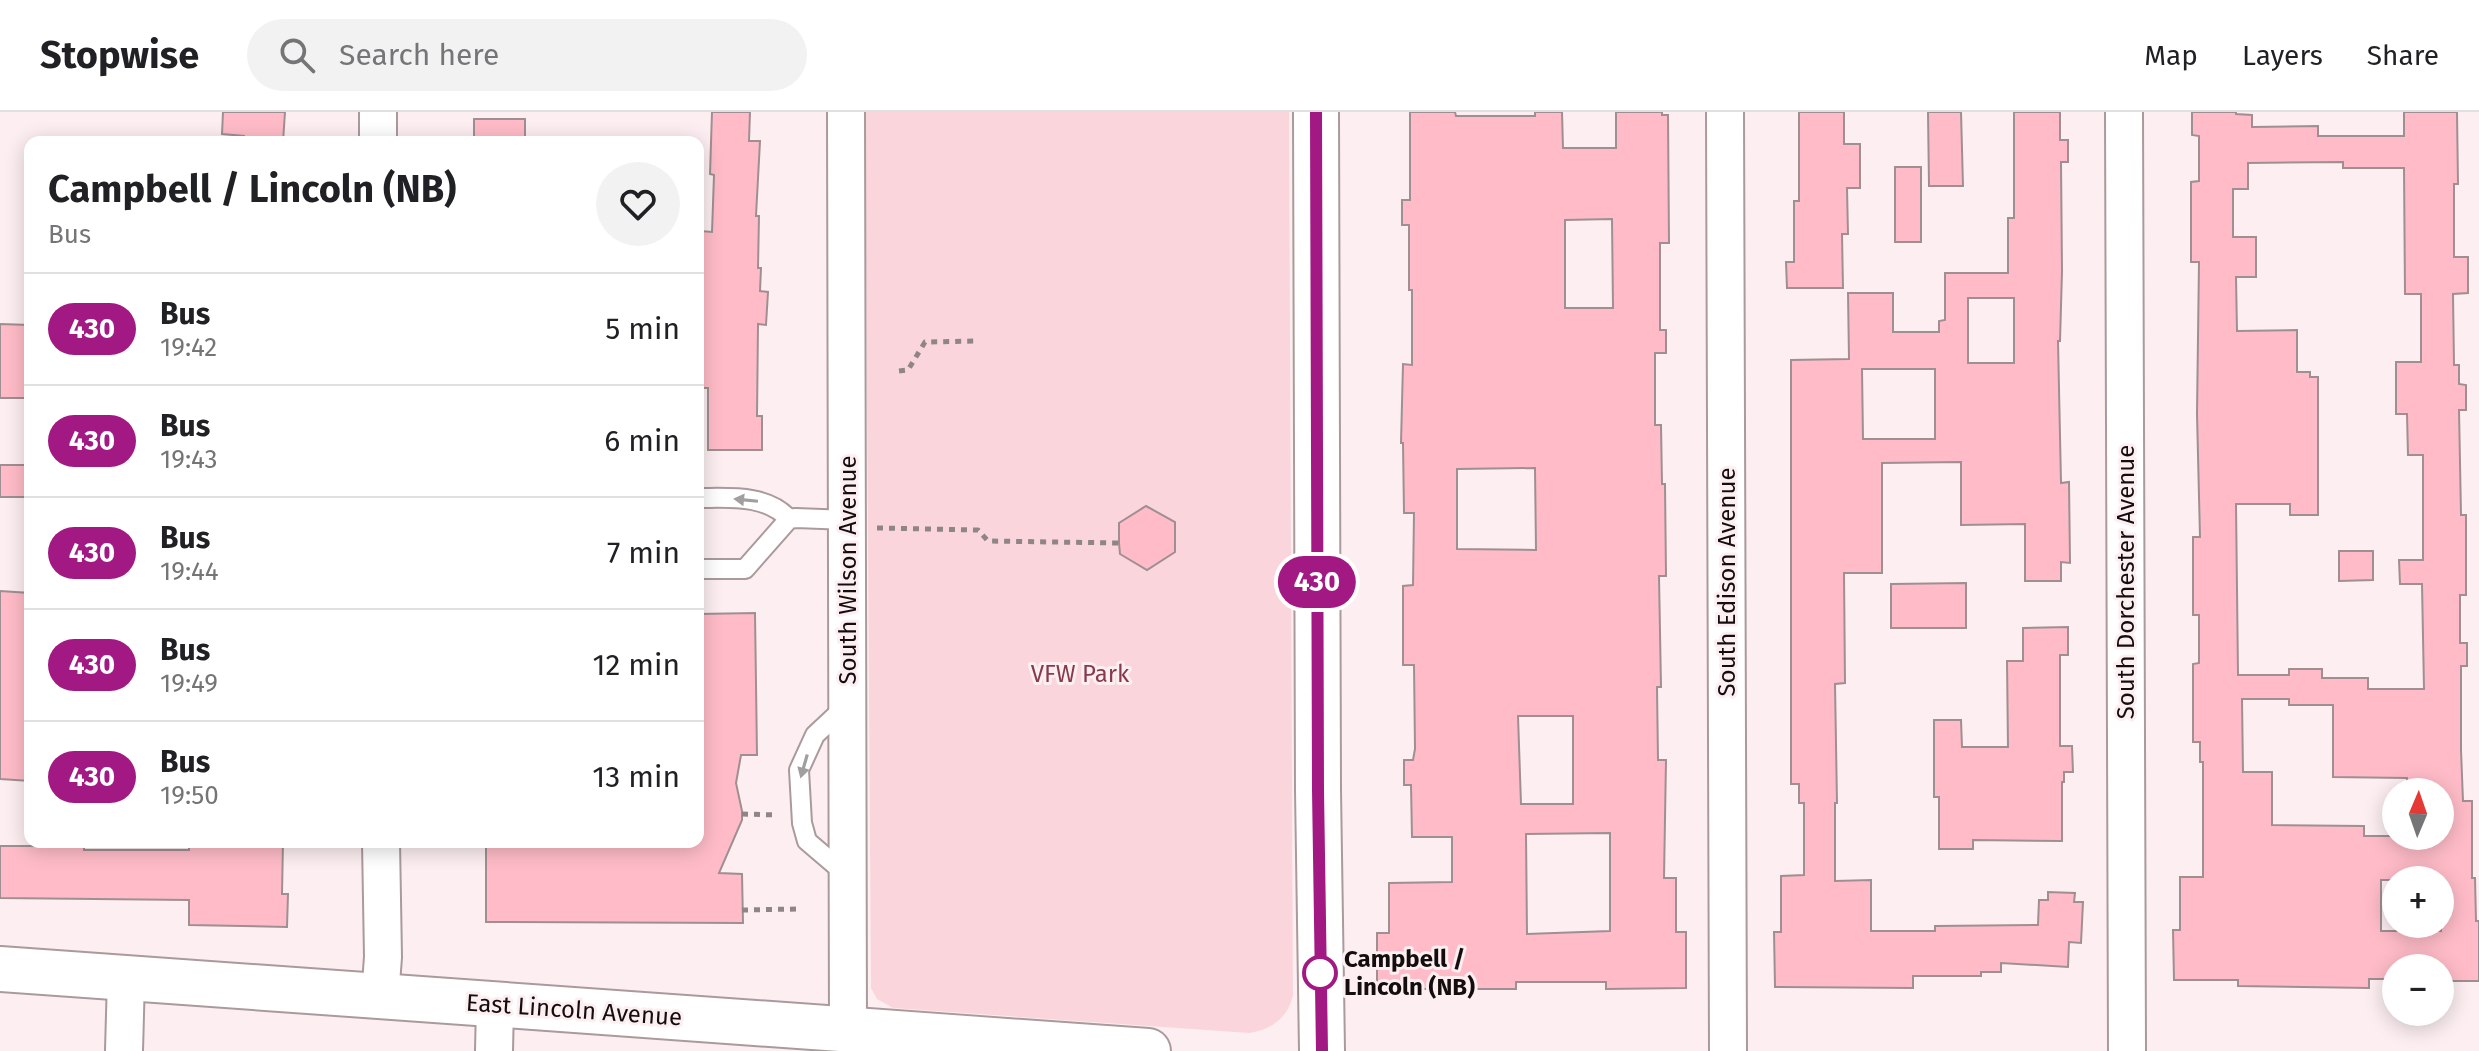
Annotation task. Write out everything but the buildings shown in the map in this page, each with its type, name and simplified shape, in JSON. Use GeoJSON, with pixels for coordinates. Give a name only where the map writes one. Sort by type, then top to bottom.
{"type":"FeatureCollection","features":[{"type":"Feature","properties":{"kind":"street"},"geometry":{"type":"LineString","coordinates":[[378,112],[378,136]]}},
{"type":"Feature","properties":{"kind":"street","name":"South Wilson Avenue"},"geometry":{"type":"LineString","coordinates":[[846,112],[848,1029]]}},
{"type":"Feature","properties":{"kind":"street"},"geometry":{"type":"LineString","coordinates":[[1316,112],[1322,1051]]}},
{"type":"Feature","properties":{"kind":"street","name":"South Edison Avenue"},"geometry":{"type":"LineString","coordinates":[[1725,112],[1728,1051]]}},
{"type":"Feature","properties":{"kind":"street","name":"South Dorchester Avenue"},"geometry":{"type":"LineString","coordinates":[[2124,112],[2127,1051]]}},
{"type":"Feature","properties":{"kind":"street"},"geometry":{"type":"LineString","coordinates":[[380,997],[383,957],[381,848]]}},
{"type":"Feature","properties":{"kind":"street","name":"East Lincoln Avenue"},"geometry":{"type":"LineString","coordinates":[[0,969],[848,1029],[902,1042],[1148,1051]]}},
{"type":"Feature","properties":{"kind":"street"},"geometry":{"type":"LineString","coordinates":[[124,1051],[126,978]]}},
{"type":"Feature","properties":{"kind":"street"},"geometry":{"type":"LineString","coordinates":[[494,1051],[495,1005]]}},
{"type":"Feature","properties":{"kind":"lane"},"geometry":{"type":"LineString","coordinates":[[704,498],[754,499],[780,509],[789,519]]}},
{"type":"Feature","properties":{"kind":"lane"},"geometry":{"type":"LineString","coordinates":[[704,569],[745,569],[789,519],[848,524]]}},
{"type":"Feature","properties":{"kind":"lane"},"geometry":{"type":"LineString","coordinates":[[848,704],[815,735],[799,770],[802,823],[807,841],[848,876]]}},
{"type":"Feature","properties":{"kind":"path"},"geometry":{"type":"LineString","coordinates":[[899,371],[908,370],[925,342],[977,341]]}},
{"type":"Feature","properties":{"kind":"path"},"geometry":{"type":"LineString","coordinates":[[848,524],[978,530],[988,541],[1119,543]]}},
{"type":"Feature","properties":{"kind":"path"},"geometry":{"type":"LineString","coordinates":[[742,814],[783,815]]}},
{"type":"Feature","properties":{"kind":"path"},"geometry":{"type":"LineString","coordinates":[[742,910],[799,909]]}},
{"type":"Feature","properties":{"kind":"green space","name":"VFW Park"},"geometry":{"type":"Polygon","coordinates":[[[865,112],[1289,112],[1293,995],[1283,1016],[1264,1029],[1249,1033],[893,1008],[877,999],[871,988],[865,112]]]}},
{"type":"Feature","properties":{"kind":"bus line","name":"430"},"geometry":{"type":"LineString","coordinates":[[1316,112],[1322,1051]]}},
{"type":"Feature","properties":{"kind":"place","name":"Campbell / Lincoln (NB)"},"geometry":{"type":"Point","coordinates":[1320,973]}}]}
